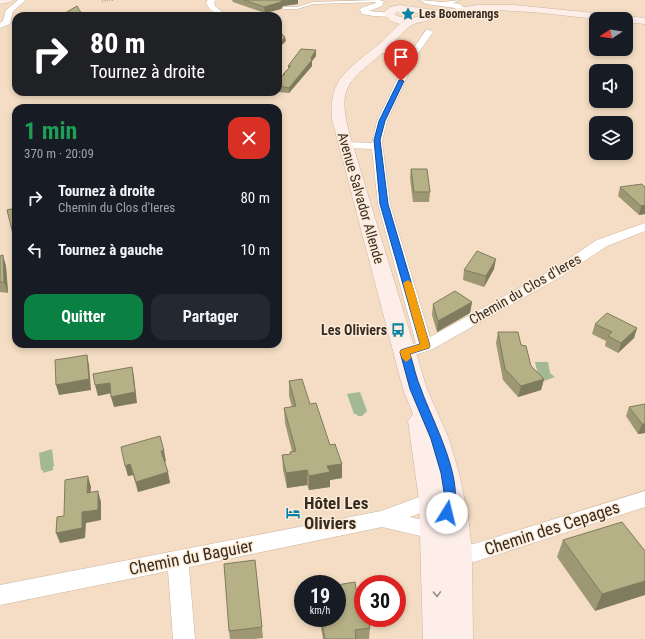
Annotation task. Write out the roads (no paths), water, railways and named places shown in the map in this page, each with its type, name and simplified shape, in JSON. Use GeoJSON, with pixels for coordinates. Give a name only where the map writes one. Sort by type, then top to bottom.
{"type":"FeatureCollection","features":[{"type":"Feature","properties":{"kind":"main road"},"geometry":{"type":"LineString","coordinates":[[0,1],[7,0]]}},
{"type":"Feature","properties":{"kind":"main road"},"geometry":{"type":"LineString","coordinates":[[406,13],[441,14],[477,8],[589,16]]}},
{"type":"Feature","properties":{"kind":"main road"},"geometry":{"type":"LineString","coordinates":[[406,13],[453,15],[508,9]]}},
{"type":"Feature","properties":{"kind":"main road","name":"Avenue Salvador Allende"},"geometry":{"type":"LineString","coordinates":[[406,13],[395,36],[351,74],[344,83],[338,104],[339,120],[415,389],[457,585],[457,639]]}},
{"type":"Feature","properties":{"kind":"main road"},"geometry":{"type":"LineString","coordinates":[[633,20],[645,21]]}},
{"type":"Feature","properties":{"kind":"main road","name":"Avenue Salvador Allende"},"geometry":{"type":"LineString","coordinates":[[439,639],[444,523]]}},
{"type":"Feature","properties":{"kind":"street"},"geometry":{"type":"LineString","coordinates":[[0,9],[22,0]]}},
{"type":"Feature","properties":{"kind":"street"},"geometry":{"type":"LineString","coordinates":[[0,26],[6,22],[10,10],[22,0]]}},
{"type":"Feature","properties":{"kind":"street"},"geometry":{"type":"LineString","coordinates":[[212,0],[210,2],[212,7],[218,12]]}},
{"type":"Feature","properties":{"kind":"street"},"geometry":{"type":"LineString","coordinates":[[423,0],[426,2],[457,6],[464,10]]}},
{"type":"Feature","properties":{"kind":"street"},"geometry":{"type":"LineString","coordinates":[[443,4],[457,0]]}},
{"type":"Feature","properties":{"kind":"street"},"geometry":{"type":"LineString","coordinates":[[379,1],[378,4],[364,10],[365,12],[374,14],[406,13]]}},
{"type":"Feature","properties":{"kind":"street"},"geometry":{"type":"LineString","coordinates":[[453,15],[464,10]]}},
{"type":"Feature","properties":{"kind":"street"},"geometry":{"type":"LineString","coordinates":[[425,346],[384,204],[377,140],[382,121],[413,55],[429,32]]}},
{"type":"Feature","properties":{"kind":"street"},"geometry":{"type":"LineString","coordinates":[[379,50],[413,55]]}},
{"type":"Feature","properties":{"kind":"street"},"geometry":{"type":"LineString","coordinates":[[346,145],[378,146]]}},
{"type":"Feature","properties":{"kind":"street","name":"Chemin du Clos d'Ieres"},"geometry":{"type":"LineString","coordinates":[[405,352],[425,346],[557,273],[602,243],[645,227]]}},
{"type":"Feature","properties":{"kind":"street","name":"Chemin des Cepages"},"geometry":{"type":"LineString","coordinates":[[444,523],[474,553],[645,499]]}},
{"type":"Feature","properties":{"kind":"street","name":"Chemin du Baguier"},"geometry":{"type":"LineString","coordinates":[[382,519],[444,523]]}},
{"type":"Feature","properties":{"kind":"street","name":"Chemin du Baguier"},"geometry":{"type":"LineString","coordinates":[[0,595],[382,519],[444,523]]}},
{"type":"Feature","properties":{"kind":"street"},"geometry":{"type":"LineString","coordinates":[[178,560],[184,639]]}},
{"type":"Feature","properties":{"kind":"lane"},"geometry":{"type":"LineString","coordinates":[[284,8],[297,8],[313,3],[379,1]]}},
{"type":"Feature","properties":{"kind":"place","name":"Les Boomerangs"},"geometry":{"type":"Point","coordinates":[408,14]}},
{"type":"Feature","properties":{"kind":"place","name":"Les Oliviers"},"geometry":{"type":"Point","coordinates":[398,330]}},
{"type":"Feature","properties":{"kind":"place","name":"Hôtel Les Oliviers"},"geometry":{"type":"Point","coordinates":[293,513]}}]}
